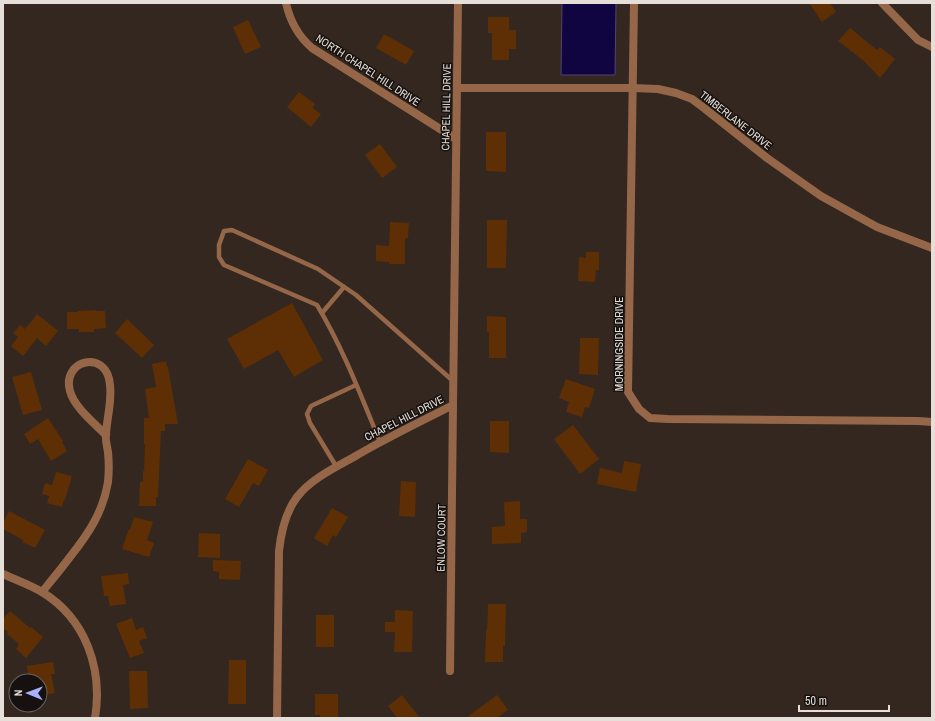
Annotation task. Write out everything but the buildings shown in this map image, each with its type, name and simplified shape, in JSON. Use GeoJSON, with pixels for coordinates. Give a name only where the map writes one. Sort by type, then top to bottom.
{"type":"FeatureCollection","features":[{"type":"Feature","properties":{"kind":"street","name":"NORTH CHAPEL HILL DRIVE"},"geometry":{"type":"LineString","coordinates":[[286,3],[298,34],[312,48],[456,139]]}},
{"type":"Feature","properties":{"kind":"street","name":"CHAPEL HILL DRIVE"},"geometry":{"type":"LineString","coordinates":[[277,718],[279,551],[283,527],[291,508],[297,498],[312,482],[336,466],[453,405],[458,3]]}},
{"type":"Feature","properties":{"kind":"street","name":"MORNINGSIDE DRIVE"},"geometry":{"type":"LineString","coordinates":[[634,3],[628,392],[639,409],[650,418],[668,419],[918,420],[932,422]]}},
{"type":"Feature","properties":{"kind":"street"},"geometry":{"type":"LineString","coordinates":[[882,3],[918,40],[932,47]]}},
{"type":"Feature","properties":{"kind":"street","name":"TIMBERLANE DRIVE"},"geometry":{"type":"LineString","coordinates":[[457,88],[633,88],[658,89],[676,93],[692,99],[767,158],[821,196],[877,227],[932,248]]}},
{"type":"Feature","properties":{"kind":"street"},"geometry":{"type":"LineString","coordinates":[[42,592],[90,530],[101,508],[108,482],[109,469],[106,435],[110,407],[110,381],[107,372],[102,365],[94,362],[85,362],[71,373],[68,382],[70,392],[77,404],[106,435]]}},
{"type":"Feature","properties":{"kind":"street","name":"ENLOW COURT"},"geometry":{"type":"LineString","coordinates":[[450,671],[453,405]]}},
{"type":"Feature","properties":{"kind":"street"},"geometry":{"type":"LineString","coordinates":[[3,574],[42,592],[64,610],[80,631],[91,655],[97,681],[98,696],[96,718]]}},
{"type":"Feature","properties":{"kind":"lane"},"geometry":{"type":"LineString","coordinates":[[380,442],[340,349],[317,305],[224,265],[219,257],[219,245],[224,231],[232,230],[318,269],[356,295],[454,382]]}},
{"type":"Feature","properties":{"kind":"lane"},"geometry":{"type":"LineString","coordinates":[[322,313],[344,287]]}},
{"type":"Feature","properties":{"kind":"lane"},"geometry":{"type":"LineString","coordinates":[[336,466],[310,423],[307,414],[311,406],[356,385]]}},
{"type":"Feature","properties":{"kind":"shaded area"},"geometry":{"type":"Polygon","coordinates":[[[562,3],[616,3],[615,75],[561,75],[562,3]]]}}]}
